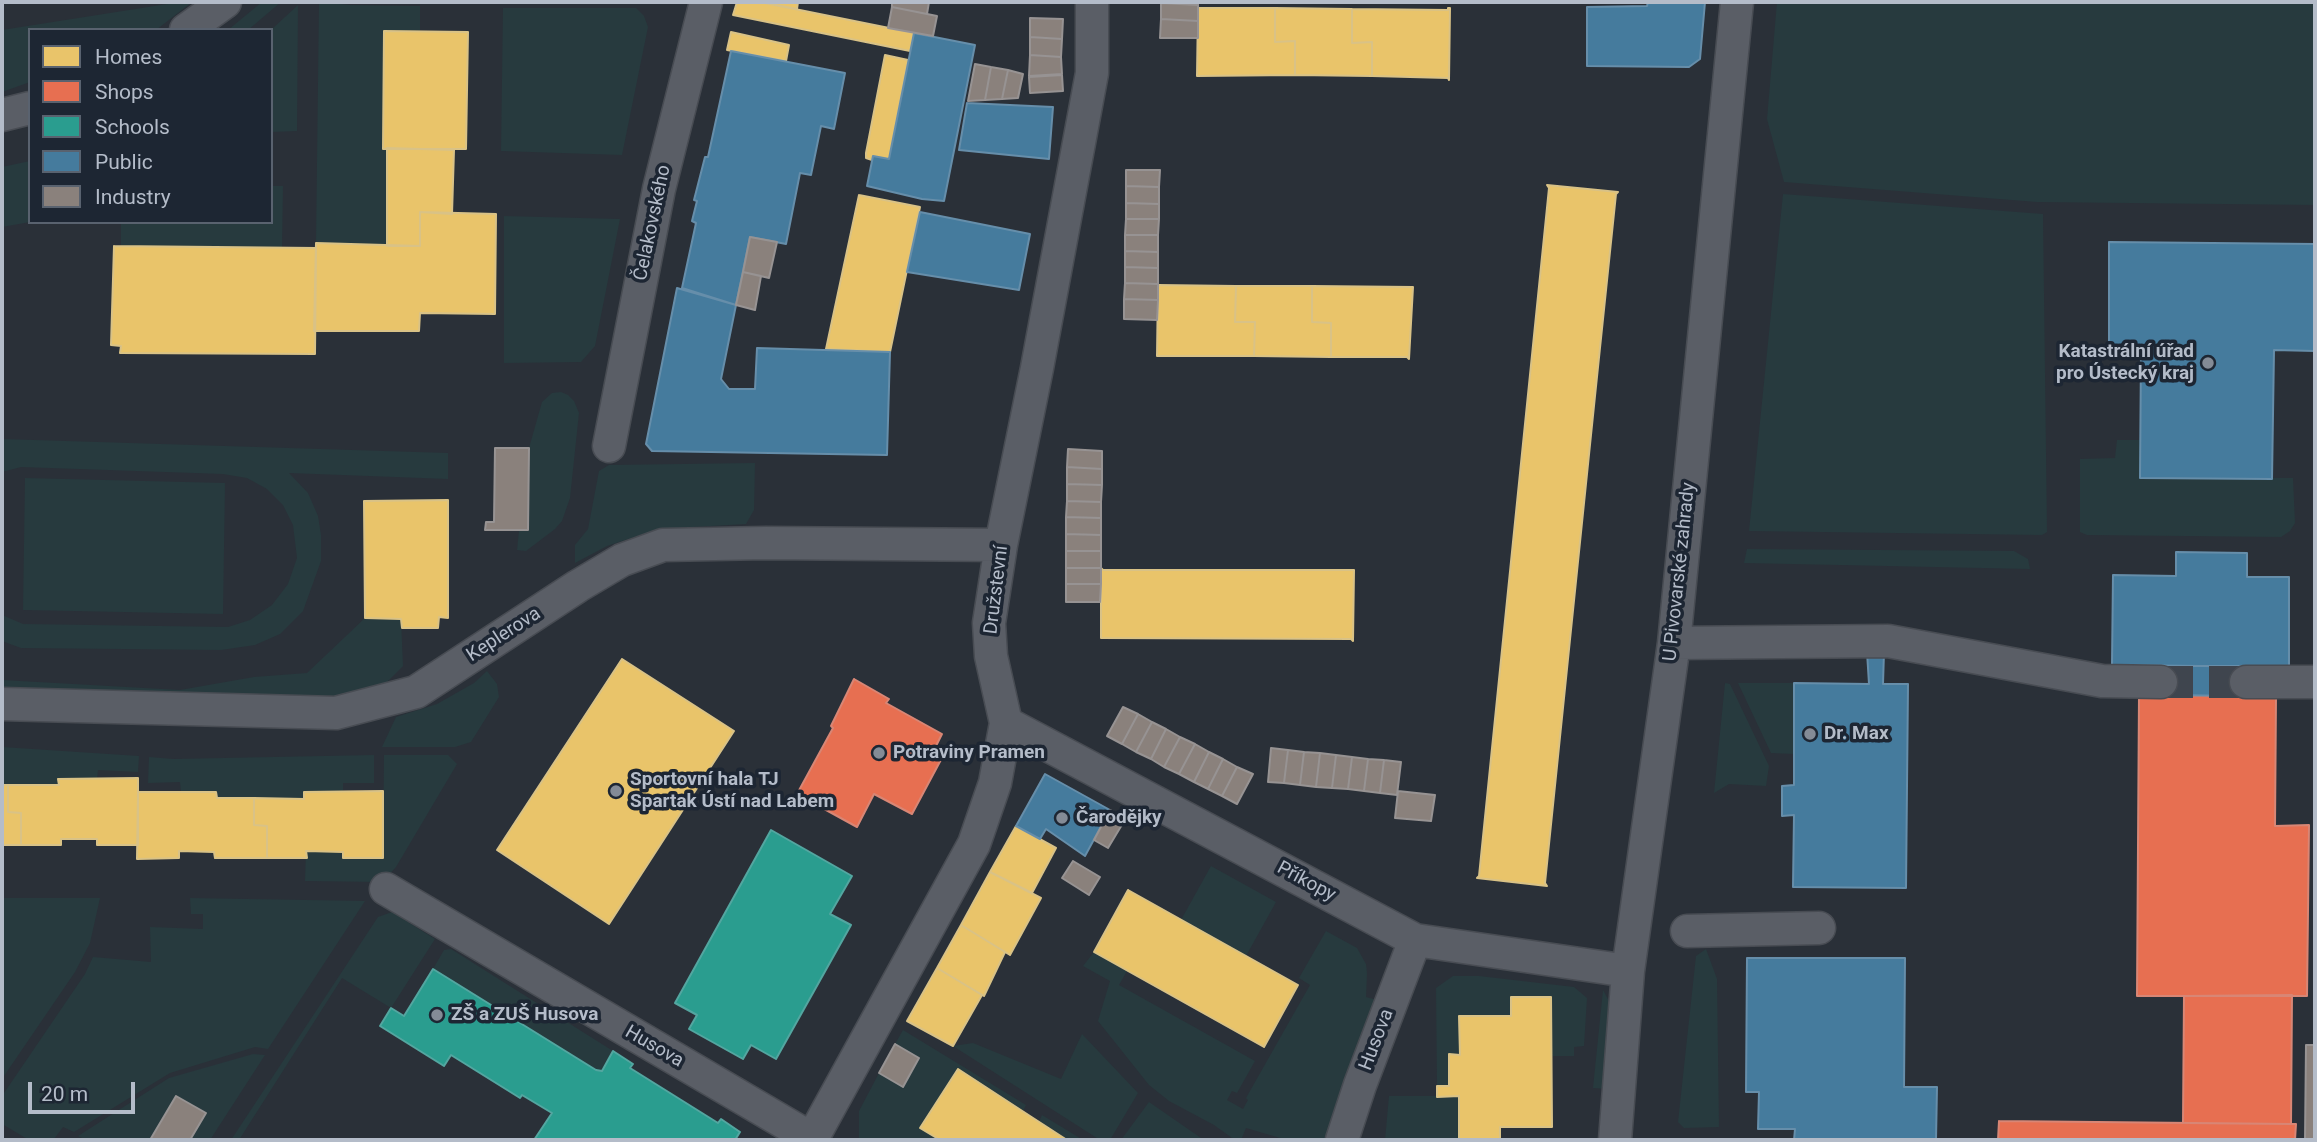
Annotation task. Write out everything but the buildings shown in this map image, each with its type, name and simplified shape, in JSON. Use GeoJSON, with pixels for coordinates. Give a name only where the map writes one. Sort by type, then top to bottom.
{"type":"FeatureCollection","features":[{"type":"Feature","properties":{"kind":"street"},"geometry":{"type":"LineString","coordinates":[[189,28],[225,2]]}},
{"type":"Feature","properties":{"kind":"street","name":"Čelakovského"},"geometry":{"type":"LineString","coordinates":[[610,446],[659,189],[706,2]]}},
{"type":"Feature","properties":{"kind":"street","name":"Družstevní"},"geometry":{"type":"LineString","coordinates":[[813,1140],[974,844],[995,783],[1006,723],[991,656],[989,623],[1001,545],[1035,381],[1092,73],[1092,2]]}},
{"type":"Feature","properties":{"kind":"street","name":"U Pivovarské zahrady"},"geometry":{"type":"LineString","coordinates":[[1615,1140],[1628,971],[1674,643],[1737,2]]}},
{"type":"Feature","properties":{"kind":"street"},"geometry":{"type":"LineString","coordinates":[[2,115],[28,108]]}},
{"type":"Feature","properties":{"kind":"street","name":"Keplerova"},"geometry":{"type":"LineString","coordinates":[[2,704],[336,713],[416,692],[578,586],[622,560],[663,545],[1001,545]]}},
{"type":"Feature","properties":{"kind":"street"},"geometry":{"type":"LineString","coordinates":[[1674,643],[1888,641],[2102,681],[2161,682]]}},
{"type":"Feature","properties":{"kind":"street"},"geometry":{"type":"LineString","coordinates":[[2246,682],[2315,682]]}},
{"type":"Feature","properties":{"kind":"street","name":"Příkopy"},"geometry":{"type":"LineString","coordinates":[[1006,723],[1415,940],[1628,971]]}},
{"type":"Feature","properties":{"kind":"street","name":"Husova"},"geometry":{"type":"LineString","coordinates":[[386,890],[813,1140]]}},
{"type":"Feature","properties":{"kind":"street"},"geometry":{"type":"LineString","coordinates":[[1688,931],[1819,928]]}},
{"type":"Feature","properties":{"kind":"street","name":"Husova"},"geometry":{"type":"LineString","coordinates":[[1342,1140],[1415,940]]}},
{"type":"Feature","properties":{"kind":"green space"},"geometry":{"type":"Polygon","coordinates":[[[192,2],[159,28],[28,28],[28,83],[2,92],[2,30],[192,2]]]}},
{"type":"Feature","properties":{"kind":"green space"},"geometry":{"type":"Polygon","coordinates":[[[262,2],[281,2],[250,28],[230,28],[262,2]]]}},
{"type":"Feature","properties":{"kind":"green space"},"geometry":{"type":"Polygon","coordinates":[[[319,2],[420,6],[420,31],[384,31],[383,149],[387,148],[387,246],[316,243],[319,2]]]}},
{"type":"Feature","properties":{"kind":"green space"},"geometry":{"type":"Polygon","coordinates":[[[1777,2],[2315,2],[2315,205],[2037,202],[1784,182],[1767,119],[1777,2]]]}},
{"type":"Feature","properties":{"kind":"green space"},"geometry":{"type":"Polygon","coordinates":[[[298,5],[297,131],[273,132],[273,28],[298,5]]]}},
{"type":"Feature","properties":{"kind":"green space"},"geometry":{"type":"Polygon","coordinates":[[[503,8],[636,8],[644,16],[648,27],[622,155],[501,151],[503,8]]]}},
{"type":"Feature","properties":{"kind":"green space"},"geometry":{"type":"Polygon","coordinates":[[[28,161],[28,222],[2,227],[2,167],[28,161]]]}},
{"type":"Feature","properties":{"kind":"green space"},"geometry":{"type":"Polygon","coordinates":[[[273,186],[283,186],[282,248],[121,246],[121,224],[273,224],[273,186]]]}},
{"type":"Feature","properties":{"kind":"green space"},"geometry":{"type":"Polygon","coordinates":[[[1783,194],[2043,214],[2047,532],[2042,535],[1749,531],[1783,194]]]}},
{"type":"Feature","properties":{"kind":"green space"},"geometry":{"type":"Polygon","coordinates":[[[504,216],[620,219],[595,346],[581,362],[504,363],[504,216]]]}},
{"type":"Feature","properties":{"kind":"green space"},"geometry":{"type":"Polygon","coordinates":[[[561,392],[574,401],[579,413],[570,498],[562,521],[555,529],[526,551],[517,550],[519,531],[528,530],[529,448],[542,402],[552,393],[561,392]]]}},
{"type":"Feature","properties":{"kind":"green space"},"geometry":{"type":"Polygon","coordinates":[[[2,439],[448,453],[448,479],[289,473],[308,493],[318,516],[321,561],[303,611],[280,634],[255,645],[221,650],[21,648],[2,641],[2,615],[23,624],[228,627],[250,620],[272,605],[288,584],[297,558],[293,525],[283,505],[267,489],[247,478],[223,474],[21,467],[2,472],[2,439]]]}},
{"type":"Feature","properties":{"kind":"green space"},"geometry":{"type":"Polygon","coordinates":[[[2117,440],[2140,440],[2140,478],[2293,478],[2295,523],[2290,531],[2281,537],[2087,535],[2080,532],[2080,459],[2115,458],[2117,440]]]}},
{"type":"Feature","properties":{"kind":"green space"},"geometry":{"type":"Polygon","coordinates":[[[755,463],[754,510],[746,524],[659,529],[607,546],[575,563],[575,545],[588,529],[599,471],[609,465],[755,463]]]}},
{"type":"Feature","properties":{"kind":"green space"},"geometry":{"type":"Polygon","coordinates":[[[25,478],[225,483],[223,614],[23,610],[25,478]]]}},
{"type":"Feature","properties":{"kind":"green space"},"geometry":{"type":"Polygon","coordinates":[[[1747,549],[2014,551],[2028,559],[2030,569],[1744,563],[1747,549]]]}},
{"type":"Feature","properties":{"kind":"green space"},"geometry":{"type":"Polygon","coordinates":[[[365,618],[401,619],[403,666],[384,685],[322,699],[2,691],[2,680],[180,690],[254,677],[307,673],[365,618]]]}},
{"type":"Feature","properties":{"kind":"green space"},"geometry":{"type":"Polygon","coordinates":[[[487,671],[497,684],[499,697],[471,742],[455,747],[382,747],[396,717],[437,704],[474,683],[487,671]]]}},
{"type":"Feature","properties":{"kind":"green space"},"geometry":{"type":"Polygon","coordinates":[[[1725,683],[1730,684],[1769,766],[1766,786],[1729,784],[1714,793],[1725,683]]]}},
{"type":"Feature","properties":{"kind":"green space"},"geometry":{"type":"Polygon","coordinates":[[[1738,683],[1794,683],[1794,754],[1771,753],[1738,683]]]}},
{"type":"Feature","properties":{"kind":"green space"},"geometry":{"type":"Polygon","coordinates":[[[2,747],[139,756],[138,772],[98,770],[97,779],[59,780],[59,785],[2,785],[2,747]]]}},
{"type":"Feature","properties":{"kind":"green space"},"geometry":{"type":"Polygon","coordinates":[[[374,755],[374,783],[343,783],[343,792],[304,793],[304,799],[217,798],[216,792],[181,792],[180,782],[148,783],[149,757],[173,759],[374,755]]]}},
{"type":"Feature","properties":{"kind":"green space"},"geometry":{"type":"Polygon","coordinates":[[[384,755],[448,755],[457,764],[396,867],[382,882],[305,881],[306,851],[343,852],[344,858],[383,858],[384,755]]]}},
{"type":"Feature","properties":{"kind":"green space"},"geometry":{"type":"Polygon","coordinates":[[[1211,866],[1276,902],[1246,956],[1181,920],[1211,866]]]}},
{"type":"Feature","properties":{"kind":"green space"},"geometry":{"type":"Polygon","coordinates":[[[2,898],[100,898],[90,943],[75,972],[2,1079],[2,898]]]}},
{"type":"Feature","properties":{"kind":"green space"},"geometry":{"type":"Polygon","coordinates":[[[190,898],[365,901],[268,1049],[255,1047],[170,1073],[74,1132],[63,1127],[54,1139],[56,1140],[29,1140],[2,1124],[2,1096],[85,974],[93,957],[151,962],[150,927],[203,929],[203,914],[191,914],[190,898]]]}},
{"type":"Feature","properties":{"kind":"green space"},"geometry":{"type":"Polygon","coordinates":[[[392,912],[435,939],[391,1008],[342,978],[239,1140],[231,1140],[378,917],[392,912]]]}},
{"type":"Feature","properties":{"kind":"green space"},"geometry":{"type":"Polygon","coordinates":[[[1326,931],[1357,948],[1366,964],[1366,997],[1377,1000],[1331,1140],[1287,1140],[1246,1128],[1241,1140],[1235,1140],[1214,1125],[1169,1101],[1149,1085],[1098,1021],[1110,981],[1083,966],[1094,952],[1127,971],[1119,985],[1255,1061],[1237,1093],[1232,1091],[1227,1100],[1243,1109],[1248,1100],[1246,1098],[1310,985],[1299,978],[1326,931]]]}},
{"type":"Feature","properties":{"kind":"green space"},"geometry":{"type":"Polygon","coordinates":[[[451,949],[613,1051],[602,1071],[596,1070],[433,969],[444,950],[451,949]]]}},
{"type":"Feature","properties":{"kind":"green space"},"geometry":{"type":"Polygon","coordinates":[[[1706,949],[1717,979],[1719,1127],[1684,1128],[1678,1122],[1696,956],[1706,949]]]}},
{"type":"Feature","properties":{"kind":"green space"},"geometry":{"type":"Polygon","coordinates":[[[1453,976],[1479,976],[1574,987],[1587,998],[1584,1046],[1574,1047],[1574,1056],[1551,1056],[1551,997],[1511,997],[1511,1016],[1459,1016],[1460,1055],[1450,1054],[1449,1086],[1437,1086],[1436,988],[1453,976]]]}},
{"type":"Feature","properties":{"kind":"green space"},"geometry":{"type":"Polygon","coordinates":[[[1603,990],[1615,1012],[1608,1089],[1593,1088],[1603,990]]]}},
{"type":"Feature","properties":{"kind":"green space"},"geometry":{"type":"Polygon","coordinates":[[[903,1030],[1026,1105],[1023,1111],[958,1069],[921,1127],[940,1140],[859,1140],[859,1111],[879,1073],[903,1087],[919,1058],[895,1044],[903,1030]]]}},
{"type":"Feature","properties":{"kind":"green space"},"geometry":{"type":"Polygon","coordinates":[[[1082,1034],[1138,1093],[1110,1140],[1100,1140],[953,1046],[973,1043],[1061,1079],[1082,1034]]]}},
{"type":"Feature","properties":{"kind":"green space"},"geometry":{"type":"Polygon","coordinates":[[[253,1054],[265,1055],[210,1140],[190,1140],[206,1113],[177,1096],[150,1140],[86,1140],[78,1136],[169,1078],[253,1054]]]}},
{"type":"Feature","properties":{"kind":"green space"},"geometry":{"type":"Polygon","coordinates":[[[1389,1096],[1459,1096],[1459,1140],[1385,1140],[1389,1096]]]}},
{"type":"Feature","properties":{"kind":"green space"},"geometry":{"type":"Polygon","coordinates":[[[1149,1102],[1204,1140],[1121,1140],[1149,1102]]]}},
{"type":"Feature","properties":{"kind":"green space"},"geometry":{"type":"Polygon","coordinates":[[[1042,1115],[1083,1140],[1067,1140],[1039,1122],[1042,1115]]]}},
{"type":"Feature","properties":{"kind":"tunnel"},"geometry":{"type":"LineString","coordinates":[[2161,682],[2246,682]]}},
{"type":"Feature","properties":{"kind":"place","name":"Katastrální úřad pro Ústecký kraj"},"geometry":{"type":"Point","coordinates":[2208,363]}},
{"type":"Feature","properties":{"kind":"place","name":"Dr. Max"},"geometry":{"type":"Point","coordinates":[1810,734]}},
{"type":"Feature","properties":{"kind":"place","name":"Potraviny Pramen"},"geometry":{"type":"Point","coordinates":[879,753]}},
{"type":"Feature","properties":{"kind":"place","name":"Sportovní hala TJ Spartak Ústí nad Labem"},"geometry":{"type":"Point","coordinates":[616,791]}},
{"type":"Feature","properties":{"kind":"place","name":"Čarodějky"},"geometry":{"type":"Point","coordinates":[1062,818]}},
{"type":"Feature","properties":{"kind":"place","name":"ZŠ a ZUŠ Husova"},"geometry":{"type":"Point","coordinates":[437,1015]}}]}
